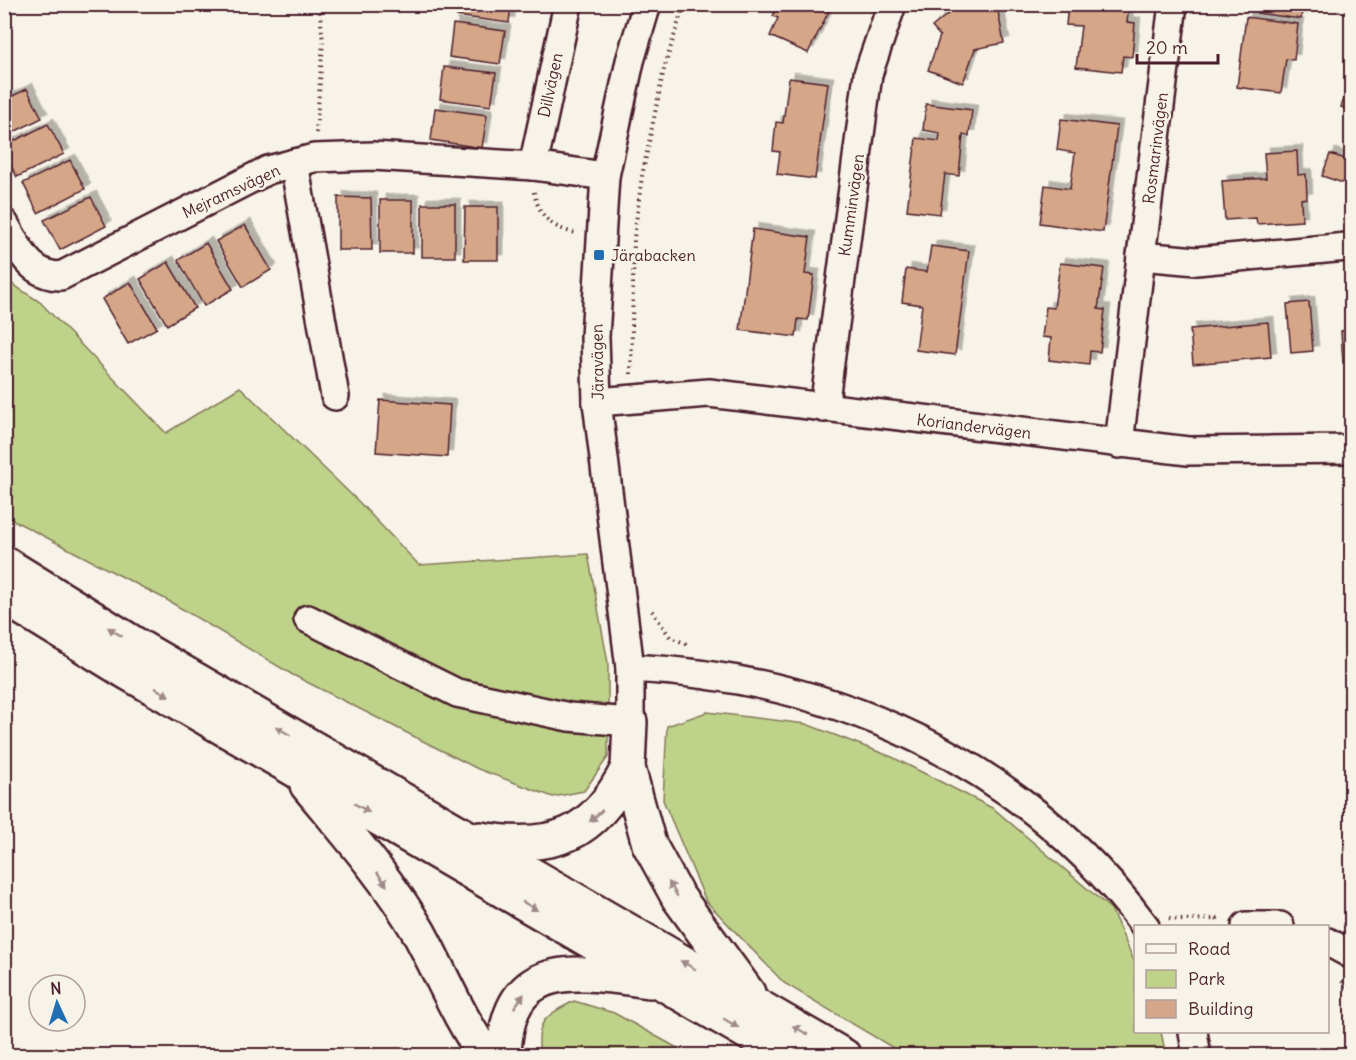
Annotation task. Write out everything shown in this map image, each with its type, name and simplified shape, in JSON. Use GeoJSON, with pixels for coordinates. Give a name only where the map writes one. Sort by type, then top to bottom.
{"type":"FeatureCollection","features":[{"type":"Feature","properties":{"kind":"highway"},"geometry":{"type":"LineString","coordinates":[[4,563],[141,648],[844,1056]]}},
{"type":"Feature","properties":{"kind":"highway"},"geometry":{"type":"LineString","coordinates":[[4,597],[123,670],[788,1056]]}},
{"type":"Feature","properties":{"kind":"highway"},"geometry":{"type":"LineString","coordinates":[[630,722],[628,768],[646,834],[663,873],[698,927],[757,1005]]}},
{"type":"Feature","properties":{"kind":"highway"},"geometry":{"type":"LineString","coordinates":[[293,768],[368,859],[397,900],[418,932],[471,1034],[486,1056]]}},
{"type":"Feature","properties":{"kind":"highway"},"geometry":{"type":"LineString","coordinates":[[467,837],[523,843],[549,841],[570,834],[588,823],[604,809],[628,768]]}},
{"type":"Feature","properties":{"kind":"highway"},"geometry":{"type":"LineString","coordinates":[[504,1056],[509,1016],[519,999],[533,984],[565,973],[663,983]]}},
{"type":"Feature","properties":{"kind":"street","name":"Dillvägen"},"geometry":{"type":"LineString","coordinates":[[533,166],[568,4]]}},
{"type":"Feature","properties":{"kind":"street","name":"Järavägen"},"geometry":{"type":"LineString","coordinates":[[630,722],[630,668],[597,402],[595,337],[605,176],[630,61],[647,4]]}},
{"type":"Feature","properties":{"kind":"street","name":"Kumminvägen"},"geometry":{"type":"LineString","coordinates":[[824,408],[868,74],[892,4]]}},
{"type":"Feature","properties":{"kind":"street","name":"Rosmarinvägen"},"geometry":{"type":"LineString","coordinates":[[1119,444],[1173,4]]}},
{"type":"Feature","properties":{"kind":"street","name":"Mejramsvägen"},"geometry":{"type":"LineString","coordinates":[[4,223],[33,269],[48,275],[61,276],[268,170],[304,160],[374,156],[533,166],[605,176]]}},
{"type":"Feature","properties":{"kind":"street"},"geometry":{"type":"LineString","coordinates":[[304,160],[335,396]]}},
{"type":"Feature","properties":{"kind":"street"},"geometry":{"type":"LineString","coordinates":[[1141,256],[1196,261],[1352,245]]}},
{"type":"Feature","properties":{"kind":"street","name":"Koriandervägen"},"geometry":{"type":"LineString","coordinates":[[597,402],[709,393],[1188,451],[1352,449]]}},
{"type":"Feature","properties":{"kind":"street"},"geometry":{"type":"LineString","coordinates":[[308,619],[457,693],[569,717],[630,722]]}},
{"type":"Feature","properties":{"kind":"street"},"geometry":{"type":"LineString","coordinates":[[630,668],[681,670],[783,691],[840,706],[898,727],[962,761],[1019,800],[1076,848],[1118,890],[1154,920]]}},
{"type":"Feature","properties":{"kind":"street"},"geometry":{"type":"LineString","coordinates":[[1329,943],[1352,955]]}},
{"type":"Feature","properties":{"kind":"street"},"geometry":{"type":"LineString","coordinates":[[1193,1033],[1197,1056]]}},
{"type":"Feature","properties":{"kind":"path"},"geometry":{"type":"LineString","coordinates":[[304,160],[323,42],[319,4]]}},
{"type":"Feature","properties":{"kind":"path"},"geometry":{"type":"LineString","coordinates":[[630,399],[634,238],[642,176],[664,69],[684,4]]}},
{"type":"Feature","properties":{"kind":"path"},"geometry":{"type":"LineString","coordinates":[[533,166],[535,195],[540,210],[549,223],[570,232],[634,238]]}},
{"type":"Feature","properties":{"kind":"path"},"geometry":{"type":"LineString","coordinates":[[649,604],[658,623],[670,637],[694,647]]}},
{"type":"Feature","properties":{"kind":"path"},"geometry":{"type":"LineString","coordinates":[[1154,920],[1217,919],[1220,925]]}},
{"type":"Feature","properties":{"kind":"green space"},"geometry":{"type":"Polygon","coordinates":[[[4,273],[9,282],[40,302],[166,433],[240,387],[358,501],[419,565],[588,554],[608,663],[608,757],[584,791],[553,797],[478,769],[293,675],[167,600],[5,516],[4,273]]]}},
{"type":"Feature","properties":{"kind":"green space"},"geometry":{"type":"Polygon","coordinates":[[[707,712],[806,724],[892,757],[994,809],[1111,909],[1134,961],[1134,1033],[1161,1033],[1166,1055],[905,1055],[784,983],[706,901],[663,800],[667,726],[707,712]]]}},
{"type":"Feature","properties":{"kind":"green space"},"geometry":{"type":"Polygon","coordinates":[[[574,1001],[614,1013],[690,1055],[540,1055],[539,1034],[544,1021],[574,1001]]]}},
{"type":"Feature","properties":{"kind":"building"},"geometry":{"type":"Polygon","coordinates":[[[459,4],[511,4],[509,23],[457,16],[459,4]]]}},
{"type":"Feature","properties":{"kind":"building"},"geometry":{"type":"Polygon","coordinates":[[[778,4],[828,4],[827,8],[830,9],[808,53],[770,36],[778,18],[773,16],[778,4]]]}},
{"type":"Feature","properties":{"kind":"building"},"geometry":{"type":"Polygon","coordinates":[[[963,4],[969,11],[997,6],[1004,43],[975,49],[963,83],[928,70],[940,36],[932,27],[963,4]]]}},
{"type":"Feature","properties":{"kind":"building"},"geometry":{"type":"Polygon","coordinates":[[[1068,4],[1129,6],[1127,22],[1135,23],[1132,57],[1123,56],[1121,72],[1076,67],[1081,26],[1066,25],[1068,4]]]}},
{"type":"Feature","properties":{"kind":"building"},"geometry":{"type":"Polygon","coordinates":[[[1258,4],[1303,4],[1301,19],[1257,13],[1258,4]]]}},
{"type":"Feature","properties":{"kind":"building"},"geometry":{"type":"Polygon","coordinates":[[[1246,17],[1298,24],[1294,60],[1286,59],[1281,93],[1237,87],[1246,17]]]}},
{"type":"Feature","properties":{"kind":"building"},"geometry":{"type":"Polygon","coordinates":[[[453,24],[505,31],[500,64],[449,57],[453,24]]]}},
{"type":"Feature","properties":{"kind":"building"},"geometry":{"type":"Polygon","coordinates":[[[444,67],[496,73],[491,106],[440,99],[444,67]]]}},
{"type":"Feature","properties":{"kind":"building"},"geometry":{"type":"Polygon","coordinates":[[[1352,77],[1352,111],[1341,107],[1352,77]]]}},
{"type":"Feature","properties":{"kind":"building"},"geometry":{"type":"Polygon","coordinates":[[[789,78],[828,83],[815,179],[777,174],[780,152],[773,151],[776,122],[783,123],[789,78]]]}},
{"type":"Feature","properties":{"kind":"building"},"geometry":{"type":"Polygon","coordinates":[[[27,89],[42,118],[4,137],[4,100],[27,89]]]}},
{"type":"Feature","properties":{"kind":"building"},"geometry":{"type":"Polygon","coordinates":[[[926,104],[972,110],[969,136],[963,135],[959,176],[945,174],[940,214],[907,210],[916,138],[939,141],[940,133],[923,130],[926,104]]]}},
{"type":"Feature","properties":{"kind":"building"},"geometry":{"type":"Polygon","coordinates":[[[435,108],[487,115],[482,148],[431,140],[435,108]]]}},
{"type":"Feature","properties":{"kind":"building"},"geometry":{"type":"Polygon","coordinates":[[[1061,119],[1117,126],[1103,232],[1040,223],[1045,185],[1070,189],[1075,153],[1057,150],[1061,119]]]}},
{"type":"Feature","properties":{"kind":"building"},"geometry":{"type":"Polygon","coordinates":[[[48,124],[64,154],[17,177],[4,153],[4,146],[48,124]]]}},
{"type":"Feature","properties":{"kind":"building"},"geometry":{"type":"Polygon","coordinates":[[[1297,151],[1298,175],[1306,174],[1307,198],[1301,199],[1302,221],[1257,224],[1256,218],[1225,220],[1222,181],[1266,178],[1264,153],[1297,151]]]}},
{"type":"Feature","properties":{"kind":"building"},"geometry":{"type":"Polygon","coordinates":[[[1330,154],[1352,161],[1352,186],[1322,176],[1330,154]]]}},
{"type":"Feature","properties":{"kind":"building"},"geometry":{"type":"Polygon","coordinates":[[[70,160],[85,189],[38,213],[23,183],[70,160]]]}},
{"type":"Feature","properties":{"kind":"building"},"geometry":{"type":"Polygon","coordinates":[[[91,197],[106,226],[60,250],[44,220],[91,197]]]}},
{"type":"Feature","properties":{"kind":"building"},"geometry":{"type":"Polygon","coordinates":[[[338,197],[371,198],[372,250],[338,250],[338,197]]]}},
{"type":"Feature","properties":{"kind":"building"},"geometry":{"type":"Polygon","coordinates":[[[380,200],[413,200],[413,253],[380,253],[380,200]]]}},
{"type":"Feature","properties":{"kind":"building"},"geometry":{"type":"Polygon","coordinates":[[[422,204],[455,204],[455,257],[422,257],[422,204]]]}},
{"type":"Feature","properties":{"kind":"building"},"geometry":{"type":"Polygon","coordinates":[[[465,207],[498,207],[498,260],[464,260],[465,207]]]}},
{"type":"Feature","properties":{"kind":"building"},"geometry":{"type":"Polygon","coordinates":[[[245,225],[271,270],[243,287],[216,241],[245,225]]]}},
{"type":"Feature","properties":{"kind":"building"},"geometry":{"type":"Polygon","coordinates":[[[753,229],[810,237],[805,274],[814,275],[808,320],[798,319],[796,337],[740,330],[753,229]]]}},
{"type":"Feature","properties":{"kind":"building"},"geometry":{"type":"Polygon","coordinates":[[[206,243],[233,289],[204,306],[178,260],[206,243]]]}},
{"type":"Feature","properties":{"kind":"building"},"geometry":{"type":"Polygon","coordinates":[[[931,246],[969,251],[955,355],[916,350],[922,305],[902,302],[906,269],[927,272],[931,246]]]}},
{"type":"Feature","properties":{"kind":"building"},"geometry":{"type":"Polygon","coordinates":[[[168,262],[195,308],[167,325],[140,279],[168,262]]]}},
{"type":"Feature","properties":{"kind":"building"},"geometry":{"type":"Polygon","coordinates":[[[1060,263],[1104,268],[1098,309],[1105,310],[1100,352],[1090,351],[1089,365],[1049,360],[1051,338],[1042,337],[1046,307],[1054,308],[1060,263]]]}},
{"type":"Feature","properties":{"kind":"building"},"geometry":{"type":"Polygon","coordinates":[[[130,282],[157,328],[128,344],[102,299],[130,282]]]}},
{"type":"Feature","properties":{"kind":"building"},"geometry":{"type":"Polygon","coordinates":[[[1350,300],[1352,300],[1352,362],[1343,363],[1341,331],[1347,330],[1345,307],[1350,306],[1350,300]]]}},
{"type":"Feature","properties":{"kind":"building"},"geometry":{"type":"Polygon","coordinates":[[[1309,302],[1313,351],[1291,353],[1287,304],[1309,302]]]}},
{"type":"Feature","properties":{"kind":"building"},"geometry":{"type":"Polygon","coordinates":[[[1268,322],[1271,357],[1193,364],[1190,329],[1268,322]]]}},
{"type":"Feature","properties":{"kind":"building"},"geometry":{"type":"Polygon","coordinates":[[[380,400],[450,405],[447,457],[376,452],[380,400]]]}},
{"type":"Feature","properties":{"kind":"place","name":"Järabacken"},"geometry":{"type":"Point","coordinates":[599,255]}}]}
